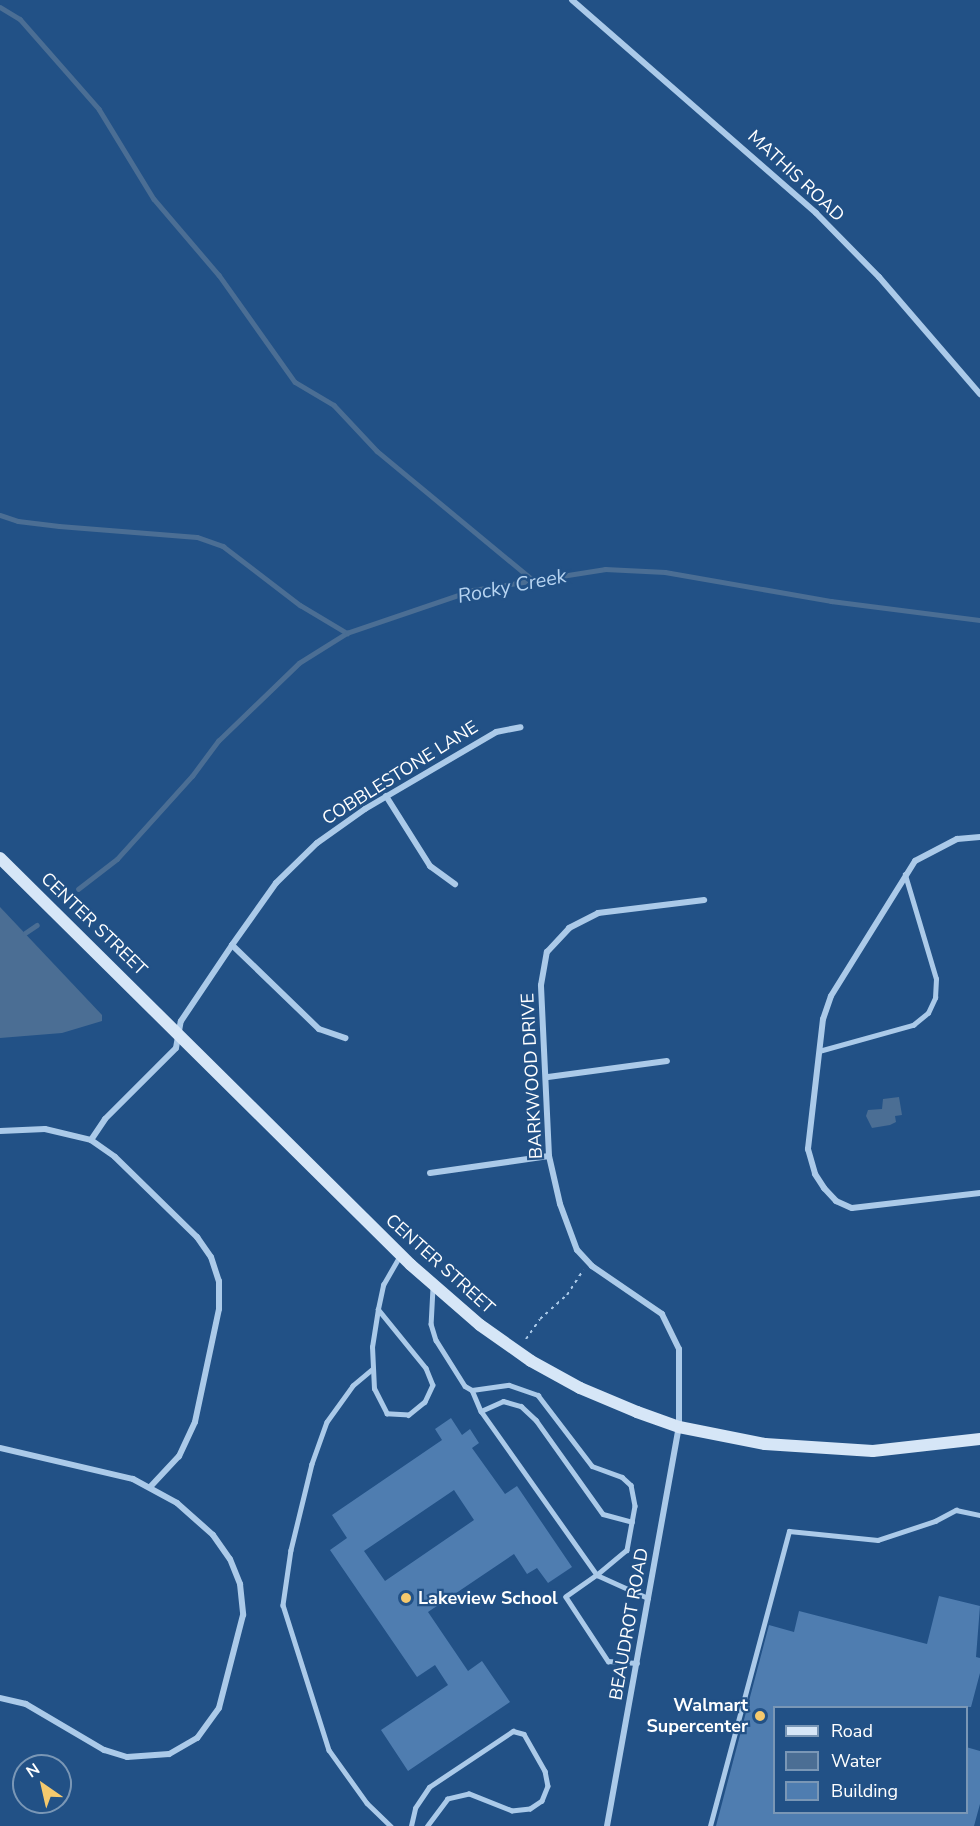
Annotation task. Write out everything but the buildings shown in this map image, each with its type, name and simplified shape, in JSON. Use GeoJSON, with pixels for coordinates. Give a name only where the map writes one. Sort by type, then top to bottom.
{"type":"FeatureCollection","features":[{"type":"Feature","properties":{"kind":"street","name":"MATHIS ROAD"},"geometry":{"type":"LineString","coordinates":[[572,0],[816,213],[879,277],[980,394]]}},
{"type":"Feature","properties":{"kind":"street","name":"COBBLESTONE LANE"},"geometry":{"type":"LineString","coordinates":[[91,1140],[105,1119],[176,1048],[181,1022],[232,945],[284,874],[317,843],[386,796],[496,732],[521,727]]}},
{"type":"Feature","properties":{"kind":"street"},"geometry":{"type":"LineString","coordinates":[[386,796],[430,866],[454,884]]}},
{"type":"Feature","properties":{"kind":"street"},"geometry":{"type":"LineString","coordinates":[[980,837],[957,839],[936,847],[915,861],[831,996],[823,1019],[808,1149],[815,1174],[836,1201],[868,1209],[980,1193]]}},
{"type":"Feature","properties":{"kind":"street","name":"CENTER STREET"},"geometry":{"type":"LineString","coordinates":[[0,858],[433,1285],[531,1361],[607,1401],[680,1427],[765,1444],[838,1451],[911,1449],[980,1439]]}},
{"type":"Feature","properties":{"kind":"street","name":"BARKWOOD DRIVE"},"geometry":{"type":"LineString","coordinates":[[680,1427],[678,1349],[662,1314],[588,1262],[577,1250],[560,1204],[549,1156],[548,1077],[541,985],[547,952],[570,928],[598,913],[704,900]]}},
{"type":"Feature","properties":{"kind":"street"},"geometry":{"type":"LineString","coordinates":[[232,945],[319,1029],[345,1038]]}},
{"type":"Feature","properties":{"kind":"street"},"geometry":{"type":"LineString","coordinates":[[548,1077],[667,1061]]}},
{"type":"Feature","properties":{"kind":"street"},"geometry":{"type":"LineString","coordinates":[[0,1131],[45,1129],[91,1140],[115,1157],[197,1237],[211,1257],[219,1281],[219,1309],[192,1432],[179,1456],[151,1486]]}},
{"type":"Feature","properties":{"kind":"street"},"geometry":{"type":"LineString","coordinates":[[430,1173],[549,1156]]}},
{"type":"Feature","properties":{"kind":"street","name":"BEAUDROT ROAD"},"geometry":{"type":"LineString","coordinates":[[607,1826],[680,1427]]}},
{"type":"Feature","properties":{"kind":"street"},"geometry":{"type":"LineString","coordinates":[[0,1448],[151,1486],[177,1503],[213,1535],[230,1559],[240,1584],[241,1626],[223,1696],[213,1719],[197,1738],[178,1750],[157,1757],[127,1757],[94,1746],[26,1704],[0,1698]]}},
{"type":"Feature","properties":{"kind":"lane"},"geometry":{"type":"LineString","coordinates":[[819,1051],[913,1025],[928,1013],[935,998],[936,979],[905,875]]}},
{"type":"Feature","properties":{"kind":"lane"},"geometry":{"type":"LineString","coordinates":[[378,1309],[426,1368],[433,1385],[425,1402],[409,1415],[387,1414],[374,1389],[373,1369],[378,1309],[383,1285],[401,1254]]}},
{"type":"Feature","properties":{"kind":"lane"},"geometry":{"type":"LineString","coordinates":[[433,1285],[431,1324],[435,1340],[458,1376],[472,1390],[481,1411],[597,1575],[648,1598]]}},
{"type":"Feature","properties":{"kind":"lane"},"geometry":{"type":"LineString","coordinates":[[373,1369],[352,1386],[327,1422],[312,1464],[293,1539],[283,1605],[329,1750],[367,1803],[391,1826]]}},
{"type":"Feature","properties":{"kind":"lane"},"geometry":{"type":"LineString","coordinates":[[472,1390],[509,1385],[523,1388],[546,1402],[592,1466],[622,1477],[631,1485],[635,1506],[624,1555],[566,1597],[608,1661],[637,1663]]}},
{"type":"Feature","properties":{"kind":"lane"},"geometry":{"type":"LineString","coordinates":[[481,1411],[503,1401],[521,1406],[536,1420],[603,1514],[632,1522]]}},
{"type":"Feature","properties":{"kind":"lane"},"geometry":{"type":"LineString","coordinates":[[710,1826],[789,1531],[878,1540],[956,1510],[980,1515]]}},
{"type":"Feature","properties":{"kind":"lane"},"geometry":{"type":"LineString","coordinates":[[411,1826],[415,1808],[429,1787],[513,1731],[524,1734],[545,1771],[548,1786],[542,1801],[530,1809],[512,1811],[469,1794],[448,1799],[428,1826]]}},
{"type":"Feature","properties":{"kind":"path"},"geometry":{"type":"LineString","coordinates":[[526,1339],[540,1319],[567,1295],[588,1262]]}},
{"type":"Feature","properties":{"kind":"water"},"geometry":{"type":"Polygon","coordinates":[[[0,907],[102,1015],[102,1021],[62,1033],[0,1038],[0,907]]]}},
{"type":"Feature","properties":{"kind":"water"},"geometry":{"type":"Polygon","coordinates":[[[899,1097],[902,1115],[895,1116],[896,1122],[872,1128],[866,1116],[868,1110],[882,1109],[883,1099],[899,1097]]]}},
{"type":"Feature","properties":{"kind":"waterway"},"geometry":{"type":"LineString","coordinates":[[0,7],[20,19],[99,109],[154,199],[219,275],[295,382],[334,405],[377,451],[533,580]]}},
{"type":"Feature","properties":{"kind":"waterway"},"geometry":{"type":"LineString","coordinates":[[0,515],[18,521],[59,526],[197,537],[223,546],[300,605],[347,633]]}},
{"type":"Feature","properties":{"kind":"waterway","name":"Rocky Creek"},"geometry":{"type":"LineString","coordinates":[[78,889],[117,859],[192,776],[218,741],[299,663],[347,633],[473,590],[605,569],[665,572],[831,601],[980,620]]}},
{"type":"Feature","properties":{"kind":"waterway","name":"Rocky Creek"},"geometry":{"type":"LineString","coordinates":[[25,933],[37,925]]}},
{"type":"Feature","properties":{"kind":"place","name":"Lakeview School"},"geometry":{"type":"Point","coordinates":[406,1598]}},
{"type":"Feature","properties":{"kind":"place","name":"Walmart Supercenter"},"geometry":{"type":"Point","coordinates":[760,1716]}}]}
